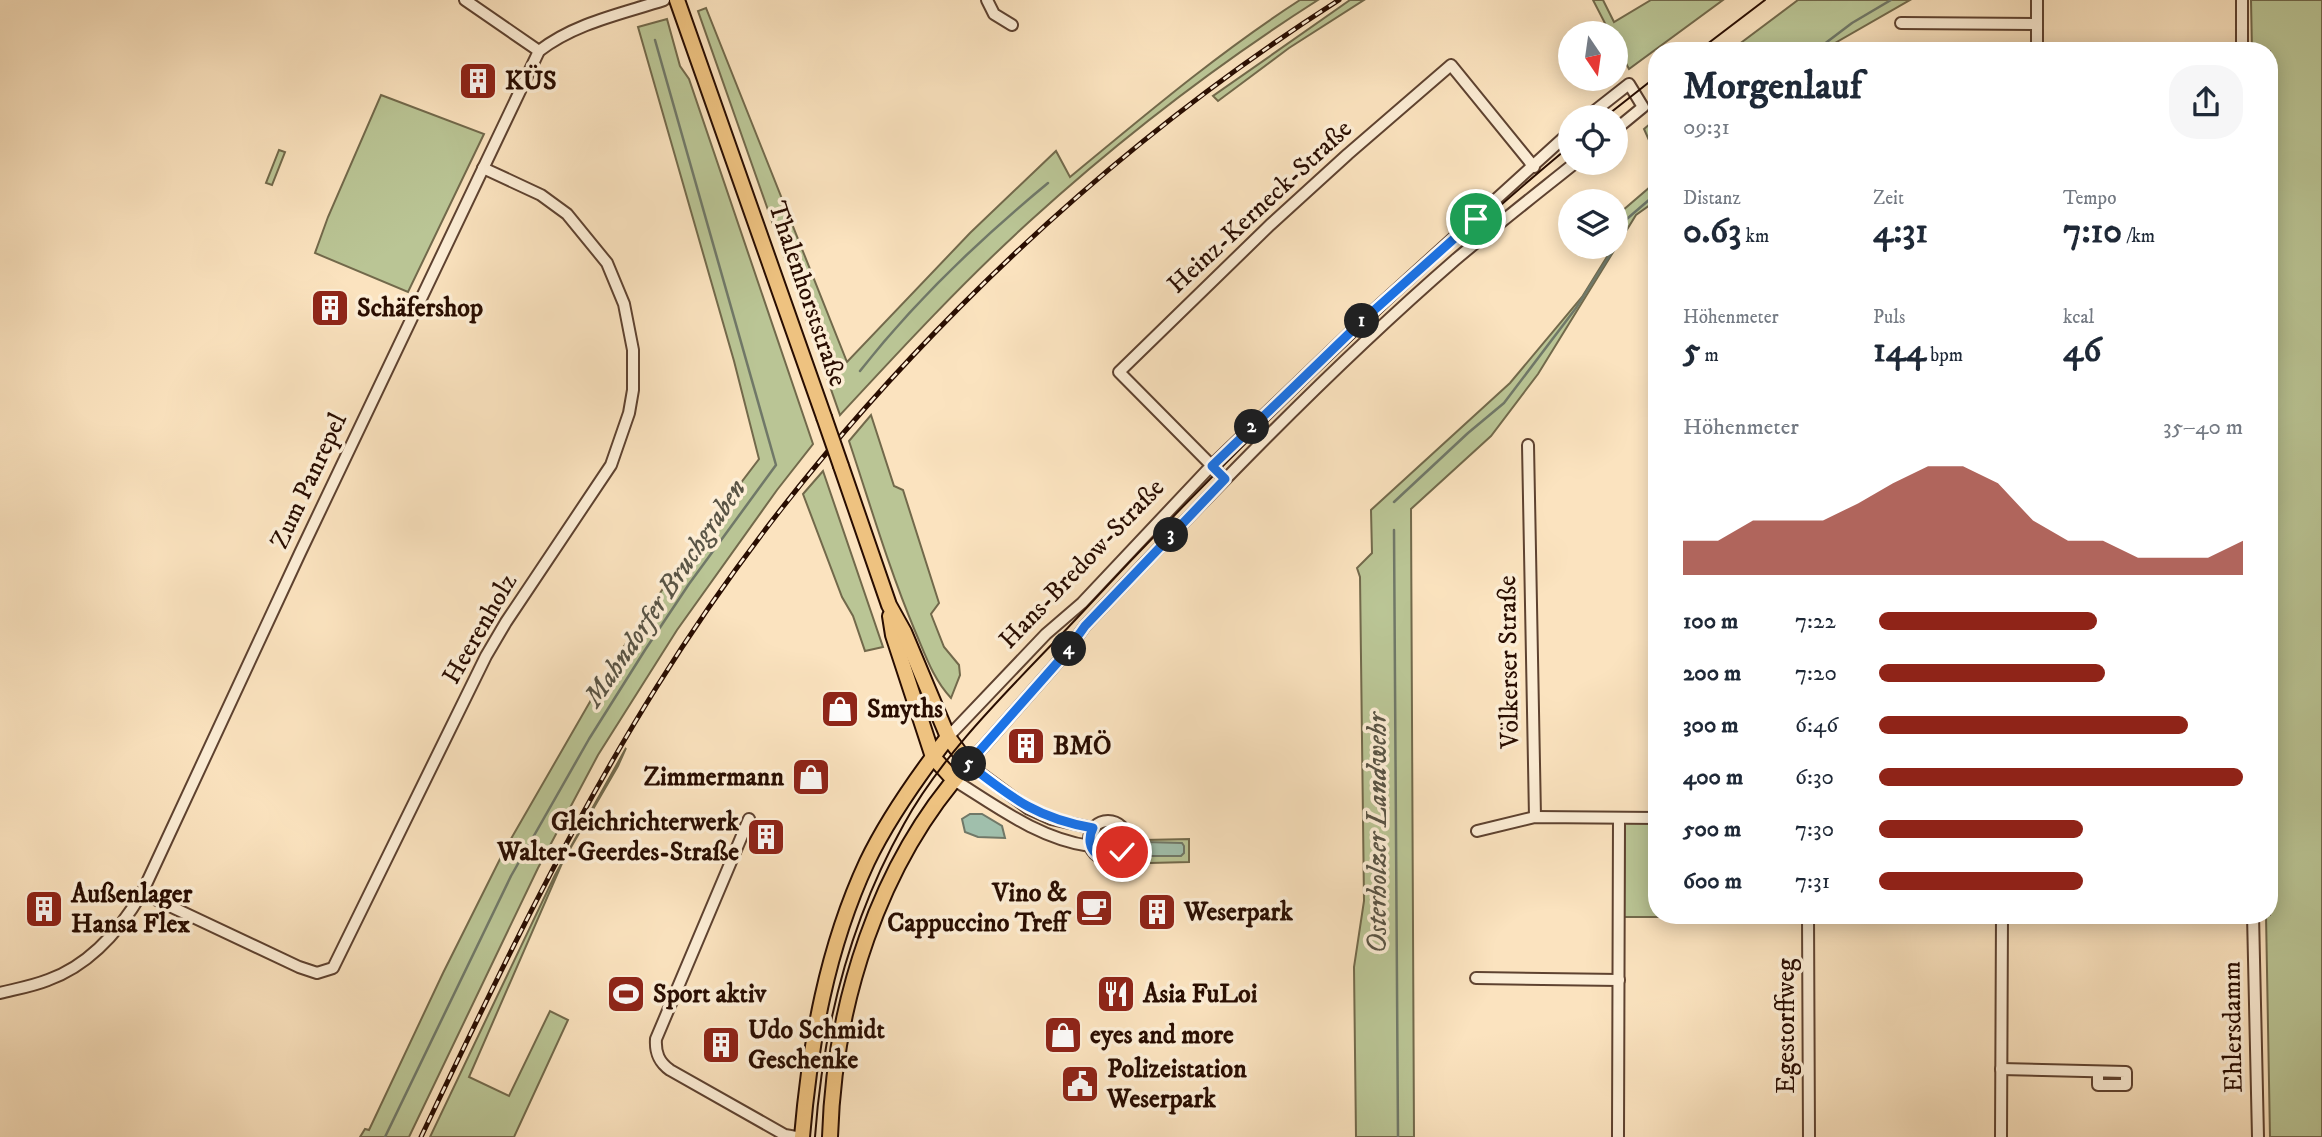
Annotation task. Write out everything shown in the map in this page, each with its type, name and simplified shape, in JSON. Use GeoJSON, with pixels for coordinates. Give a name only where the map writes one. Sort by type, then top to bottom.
{"type":"FeatureCollection","features":[{"type":"Feature","properties":{"kind":"main road","name":"Thalenhorststraße"},"geometry":{"type":"LineString","coordinates":[[677,0],[889,605],[904,632],[948,737],[968,764]]}},
{"type":"Feature","properties":{"kind":"main road","name":"Thalenhorststraße"},"geometry":{"type":"LineString","coordinates":[[889,605],[893,635],[933,757]]}},
{"type":"Feature","properties":{"kind":"main road","name":"Hans-Bredow-Straße"},"geometry":{"type":"LineString","coordinates":[[802,1137],[806,1086],[818,1016],[845,920],[868,860],[893,815],[948,737]]}},
{"type":"Feature","properties":{"kind":"main road"},"geometry":{"type":"LineString","coordinates":[[933,757],[954,780]]}},
{"type":"Feature","properties":{"kind":"main road","name":"Hans-Bredow-Straße"},"geometry":{"type":"LineString","coordinates":[[830,1137],[832,1086],[838,1047],[862,951],[895,874],[918,832],[968,764]]}},
{"type":"Feature","properties":{"kind":"street"},"geometry":{"type":"LineString","coordinates":[[465,0],[539,51],[555,38],[578,27],[664,0]]}},
{"type":"Feature","properties":{"kind":"street"},"geometry":{"type":"LineString","coordinates":[[987,0],[994,14],[1012,25]]}},
{"type":"Feature","properties":{"kind":"street"},"geometry":{"type":"LineString","coordinates":[[2037,0],[2037,42]]}},
{"type":"Feature","properties":{"kind":"street"},"geometry":{"type":"LineString","coordinates":[[2242,0],[2242,42]]}},
{"type":"Feature","properties":{"kind":"street"},"geometry":{"type":"LineString","coordinates":[[1901,23],[2037,24]]}},
{"type":"Feature","properties":{"kind":"street","name":"Zum Panrepel"},"geometry":{"type":"LineString","coordinates":[[0,993],[48,980],[77,965],[116,932],[142,893],[539,51]]}},
{"type":"Feature","properties":{"kind":"street","name":"Heinz-Kerneck-Straße"},"geometry":{"type":"LineString","coordinates":[[1225,479],[1119,372],[1270,225],[1451,65],[1534,167]]}},
{"type":"Feature","properties":{"kind":"street"},"geometry":{"type":"LineString","coordinates":[[1602,105],[1629,84],[1643,107],[1628,119]]}},
{"type":"Feature","properties":{"kind":"street","name":"Hans-Bredow-Straße"},"geometry":{"type":"LineString","coordinates":[[948,737],[1046,634],[1083,603],[1212,466],[1361,322],[1558,144]]}},
{"type":"Feature","properties":{"kind":"street","name":"Heerenholz"},"geometry":{"type":"LineString","coordinates":[[142,893],[299,967],[317,973],[333,968],[486,656],[611,465],[629,413],[633,390],[633,350],[624,304],[607,263],[567,214],[541,195],[483,168]]}},
{"type":"Feature","properties":{"kind":"street","name":"Hans-Bredow-Straße"},"geometry":{"type":"LineString","coordinates":[[968,764],[1065,654],[1085,626],[1225,479],[1454,261],[1558,175]]}},
{"type":"Feature","properties":{"kind":"street","name":"Völkerser Straße"},"geometry":{"type":"LineString","coordinates":[[1528,445],[1535,817]]}},
{"type":"Feature","properties":{"kind":"street"},"geometry":{"type":"LineString","coordinates":[[968,764],[1029,809],[1051,819],[1093,828]]}},
{"type":"Feature","properties":{"kind":"street"},"geometry":{"type":"LineString","coordinates":[[954,780],[1015,819],[1051,836],[1090,846]]}},
{"type":"Feature","properties":{"kind":"street"},"geometry":{"type":"LineString","coordinates":[[1477,831],[1535,817],[1648,817]]}},
{"type":"Feature","properties":{"kind":"street"},"geometry":{"type":"LineString","coordinates":[[1618,1137],[1619,818]]}},
{"type":"Feature","properties":{"kind":"street"},"geometry":{"type":"LineString","coordinates":[[749,819],[656,1039],[655,1049],[660,1061],[670,1070],[785,1135],[796,1137]]}},
{"type":"Feature","properties":{"kind":"street"},"geometry":{"type":"LineString","coordinates":[[1103,821],[1113,821],[1125,832],[1127,842],[1122,852],[1113,858],[1099,857],[1090,846],[1089,837],[1093,828],[1103,821]]}},
{"type":"Feature","properties":{"kind":"street","name":"Egestorffweg"},"geometry":{"type":"LineString","coordinates":[[1808,924],[1809,1137]]}},
{"type":"Feature","properties":{"kind":"street"},"geometry":{"type":"LineString","coordinates":[[2001,1137],[2002,924]]}},
{"type":"Feature","properties":{"kind":"street","name":"Ehlersdamm"},"geometry":{"type":"LineString","coordinates":[[2253,924],[2258,1137]]}},
{"type":"Feature","properties":{"kind":"street"},"geometry":{"type":"LineString","coordinates":[[1476,978],[1619,980]]}},
{"type":"Feature","properties":{"kind":"street"},"geometry":{"type":"LineString","coordinates":[[2001,1069],[2098,1072]]}},
{"type":"Feature","properties":{"kind":"shaded area"},"geometry":{"type":"Polygon","coordinates":[[[1300,0],[1318,0],[1206,77],[1134,132],[1064,191],[957,292],[840,415],[698,11],[706,8],[847,362],[970,233],[1056,151],[1070,177],[1211,63],[1300,0]]]}},
{"type":"Feature","properties":{"kind":"shaded area"},"geometry":{"type":"Polygon","coordinates":[[[1350,0],[1364,0],[1289,48],[1218,101],[1213,96],[1350,0]]]}},
{"type":"Feature","properties":{"kind":"shaded area"},"geometry":{"type":"Polygon","coordinates":[[[1593,0],[1603,0],[1614,21],[1604,21],[1593,0]]]}},
{"type":"Feature","properties":{"kind":"shaded area"},"geometry":{"type":"Polygon","coordinates":[[[1651,0],[1723,0],[1666,42],[1648,42],[1648,55],[1629,69],[1628,21],[1616,21],[1651,0]]]}},
{"type":"Feature","properties":{"kind":"shaded area"},"geometry":{"type":"Polygon","coordinates":[[[1798,0],[1910,0],[1837,42],[1742,42],[1798,0]]]}},
{"type":"Feature","properties":{"kind":"shaded area"},"geometry":{"type":"Polygon","coordinates":[[[2251,0],[2322,0],[2322,1137],[2270,1137],[2266,924],[2278,924],[2278,42],[2252,42],[2251,0]]]}},
{"type":"Feature","properties":{"kind":"shaded area"},"geometry":{"type":"Polygon","coordinates":[[[667,19],[680,66],[689,79],[813,444],[677,630],[598,755],[538,868],[409,1137],[360,1137],[365,1129],[369,1130],[504,851],[610,667],[683,559],[759,459],[734,361],[638,27],[667,19]]]}},
{"type":"Feature","properties":{"kind":"shaded area"},"geometry":{"type":"Polygon","coordinates":[[[381,95],[484,134],[408,292],[315,253],[381,95]]]}},
{"type":"Feature","properties":{"kind":"shaded area"},"geometry":{"type":"Polygon","coordinates":[[[279,150],[285,152],[272,185],[266,183],[279,150]]]}},
{"type":"Feature","properties":{"kind":"shaded area"},"geometry":{"type":"Polygon","coordinates":[[[1648,189],[1648,206],[1636,215],[1628,228],[1628,206],[1648,189]]]}},
{"type":"Feature","properties":{"kind":"shaded area"},"geometry":{"type":"Polygon","coordinates":[[[1606,259],[1609,259],[1538,374],[1491,436],[1411,509],[1414,1137],[1356,1137],[1354,967],[1364,901],[1360,577],[1357,568],[1372,553],[1371,510],[1510,383],[1582,297],[1606,259]]]}},
{"type":"Feature","properties":{"kind":"shaded area"},"geometry":{"type":"Polygon","coordinates":[[[871,415],[894,486],[903,490],[939,603],[931,614],[944,647],[959,665],[960,675],[951,698],[930,666],[906,608],[849,441],[871,415]]]}},
{"type":"Feature","properties":{"kind":"shaded area"},"geometry":{"type":"Polygon","coordinates":[[[823,471],[883,647],[865,651],[803,494],[823,471]]]}},
{"type":"Feature","properties":{"kind":"shaded area"},"geometry":{"type":"Polygon","coordinates":[[[626,748],[563,861],[469,1077],[509,1096],[550,1011],[568,1020],[514,1137],[430,1137],[555,875],[626,748]]]}},
{"type":"Feature","properties":{"kind":"shaded area"},"geometry":{"type":"Polygon","coordinates":[[[970,814],[982,814],[1002,826],[1005,838],[978,837],[965,832],[962,819],[970,814]]]}},
{"type":"Feature","properties":{"kind":"shaded area"},"geometry":{"type":"Polygon","coordinates":[[[1625,823],[1648,823],[1648,917],[1624,917],[1625,823]]]}},
{"type":"Feature","properties":{"kind":"shaded area"},"geometry":{"type":"Polygon","coordinates":[[[1108,826],[1118,830],[1122,840],[1118,850],[1108,854],[1098,850],[1094,840],[1098,830],[1108,826]]]}},
{"type":"Feature","properties":{"kind":"shaded area"},"geometry":{"type":"Polygon","coordinates":[[[1189,839],[1189,862],[1150,863],[1136,854],[1144,840],[1189,839]]]}},
{"type":"Feature","properties":{"kind":"shaded area"},"geometry":{"type":"Polygon","coordinates":[[[1145,842],[1182,843],[1184,853],[1181,856],[1147,856],[1140,853],[1145,842]]]}},
{"type":"Feature","properties":{"kind":"waterway","name":"Osterholzer Landwehr"},"geometry":{"type":"LineString","coordinates":[[1827,42],[1852,23],[1891,0]]}},
{"type":"Feature","properties":{"kind":"waterway","name":"Mahndorfer Bruchgraben"},"geometry":{"type":"LineString","coordinates":[[385,1137],[511,876],[589,739],[689,584],[776,465],[655,40]]}},
{"type":"Feature","properties":{"kind":"waterway"},"geometry":{"type":"LineString","coordinates":[[860,371],[903,320],[949,272],[1048,183]]}},
{"type":"Feature","properties":{"kind":"waterway","name":"Osterholzer Landwehr"},"geometry":{"type":"LineString","coordinates":[[1628,218],[1648,201]]}},
{"type":"Feature","properties":{"kind":"waterway","name":"Osterholzer Landwehr"},"geometry":{"type":"LineString","coordinates":[[1394,502],[1504,403],[1576,308],[1607,259]]}},
{"type":"Feature","properties":{"kind":"waterway","name":"Osterholzer Landwehr"},"geometry":{"type":"LineString","coordinates":[[1394,530],[1398,1137]]}},
{"type":"Feature","properties":{"kind":"tram line"},"geometry":{"type":"LineString","coordinates":[[1710,42],[1765,0]]}},
{"type":"Feature","properties":{"kind":"tram line"},"geometry":{"type":"LineString","coordinates":[[1620,105],[1648,83]]}},
{"type":"Feature","properties":{"kind":"tram line"},"geometry":{"type":"LineString","coordinates":[[815,1137],[832,1015],[854,937],[885,861],[904,824],[940,769],[1007,691],[1255,434],[1378,315],[1558,156]]}},
{"type":"Feature","properties":{"kind":"railway"},"geometry":{"type":"LineString","coordinates":[[421,1137],[532,909],[623,742],[722,588],[796,491],[875,397],[960,307],[1050,221],[1143,141],[1240,67],[1339,0]]}},
{"type":"Feature","properties":{"kind":"place","name":"KÜS"},"geometry":{"type":"Point","coordinates":[478,81]}},
{"type":"Feature","properties":{"kind":"place","name":"Schäfershop"},"geometry":{"type":"Point","coordinates":[330,308]}},
{"type":"Feature","properties":{"kind":"place","name":"Smyths"},"geometry":{"type":"Point","coordinates":[840,709]}},
{"type":"Feature","properties":{"kind":"place","name":"BMÖ"},"geometry":{"type":"Point","coordinates":[1026,746]}},
{"type":"Feature","properties":{"kind":"place","name":"Zimmermann"},"geometry":{"type":"Point","coordinates":[811,777]}},
{"type":"Feature","properties":{"kind":"place","name":"Gleichrichterwerk Walter-Geerdes-Straße"},"geometry":{"type":"Point","coordinates":[766,837]}},
{"type":"Feature","properties":{"kind":"place","name":"Vino & Cappuccino Treff"},"geometry":{"type":"Point","coordinates":[1094,908]}},
{"type":"Feature","properties":{"kind":"place","name":"Außenlager Hansa Flex"},"geometry":{"type":"Point","coordinates":[44,909]}},
{"type":"Feature","properties":{"kind":"place","name":"Weserpark"},"geometry":{"type":"Point","coordinates":[1157,912]}},
{"type":"Feature","properties":{"kind":"place","name":"Sport aktiv"},"geometry":{"type":"Point","coordinates":[626,994]}},
{"type":"Feature","properties":{"kind":"place","name":"Asia FuLoi"},"geometry":{"type":"Point","coordinates":[1116,994]}},
{"type":"Feature","properties":{"kind":"place","name":"eyes and more"},"geometry":{"type":"Point","coordinates":[1063,1035]}},
{"type":"Feature","properties":{"kind":"place","name":"Udo Schmidt Geschenke"},"geometry":{"type":"Point","coordinates":[721,1045]}},
{"type":"Feature","properties":{"kind":"place","name":"Polizeistation Weserpark"},"geometry":{"type":"Point","coordinates":[1080,1084]}},
{"type":"Feature","properties":{"kind":"route"},"geometry":{"type":"LineString","coordinates":[[1122,852],[1113,858],[1099,857],[1090,846],[1089,837],[1093,828],[1051,819],[1029,809],[968,764],[1065,654],[1085,626],[1225,479],[1212,466],[1361,322],[1476,219]]}}]}
